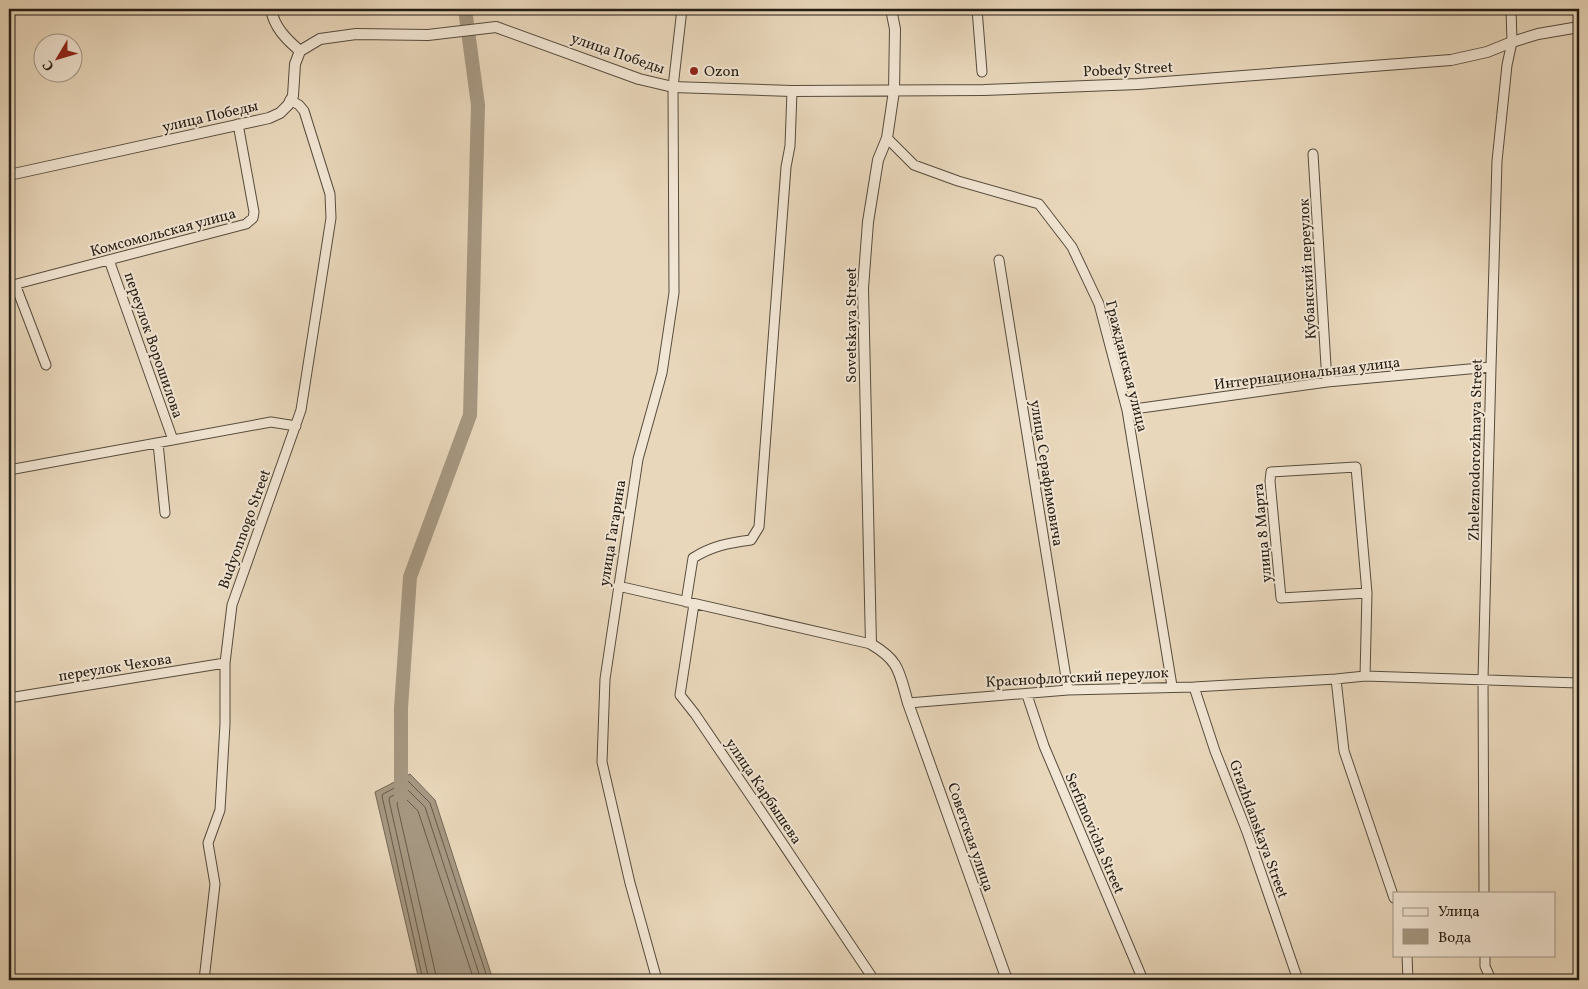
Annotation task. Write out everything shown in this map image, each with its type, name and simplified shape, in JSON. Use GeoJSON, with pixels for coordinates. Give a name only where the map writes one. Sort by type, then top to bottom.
{"type":"FeatureCollection","features":[{"type":"Feature","properties":{"kind":"street"},"geometry":{"type":"LineString","coordinates":[[271,9],[273,19],[284,37],[300,51],[295,64],[293,96],[290,100]]}},
{"type":"Feature","properties":{"kind":"street","name":"улица Гагарина"},"geometry":{"type":"LineString","coordinates":[[657,980],[630,883],[602,762],[605,679],[618,586],[638,459],[662,373],[674,294],[673,87],[682,9]]}},
{"type":"Feature","properties":{"kind":"street","name":"Sovetskaya Street"},"geometry":{"type":"LineString","coordinates":[[871,644],[863,288],[868,222],[878,160],[887,138],[894,91],[894,29],[891,9]]}},
{"type":"Feature","properties":{"kind":"street"},"geometry":{"type":"LineString","coordinates":[[977,9],[982,72]]}},
{"type":"Feature","properties":{"kind":"street","name":"Zheleznodorozhnaya Street"},"geometry":{"type":"LineString","coordinates":[[1484,892],[1483,679],[1497,161],[1512,42],[1511,9]]}},
{"type":"Feature","properties":{"kind":"street","name":"улица Победы"},"geometry":{"type":"LineString","coordinates":[[300,51],[320,39],[356,34],[428,35],[496,27],[639,79],[673,87]]}},
{"type":"Feature","properties":{"kind":"street","name":"Pobedy Street"},"geometry":{"type":"LineString","coordinates":[[673,87],[792,91],[894,91],[984,90],[1138,84],[1451,60],[1487,52],[1538,34],[1579,27]]}},
{"type":"Feature","properties":{"kind":"street","name":"улица Карбышева"},"geometry":{"type":"LineString","coordinates":[[792,91],[790,146],[786,167],[759,526],[751,540],[708,549],[693,558],[680,695],[696,714],[874,980]]}},
{"type":"Feature","properties":{"kind":"street","name":"улица Победы"},"geometry":{"type":"LineString","coordinates":[[9,175],[269,118],[280,113],[290,100]]}},
{"type":"Feature","properties":{"kind":"street","name":"Budyonnogo Street"},"geometry":{"type":"LineString","coordinates":[[204,980],[215,884],[208,843],[220,810],[225,724],[225,663],[232,605],[301,410],[331,218],[330,194],[304,111],[299,105],[290,100]]}},
{"type":"Feature","properties":{"kind":"street","name":"Комсомольская улица"},"geometry":{"type":"LineString","coordinates":[[46,365],[12,285],[246,224],[253,218],[254,212],[238,124]]}},
{"type":"Feature","properties":{"kind":"street","name":"Гражданская улица"},"geometry":{"type":"LineString","coordinates":[[887,138],[914,165],[958,181],[1038,204],[1056,224],[1072,247],[1099,304],[1127,410],[1172,686]]}},
{"type":"Feature","properties":{"kind":"street","name":"Кубанский переулок"},"geometry":{"type":"LineString","coordinates":[[1314,154],[1327,382]]}},
{"type":"Feature","properties":{"kind":"street","name":"переулок Ворошилова"},"geometry":{"type":"LineString","coordinates":[[109,260],[173,440]]}},
{"type":"Feature","properties":{"kind":"street","name":"улица Серафимовича"},"geometry":{"type":"LineString","coordinates":[[999,260],[1068,690]]}},
{"type":"Feature","properties":{"kind":"street","name":"Интернациональная улица"},"geometry":{"type":"LineString","coordinates":[[1127,410],[1327,382],[1491,367]]}},
{"type":"Feature","properties":{"kind":"street","name":"переулок Ворошилова"},"geometry":{"type":"LineString","coordinates":[[9,470],[271,422],[296,426]]}},
{"type":"Feature","properties":{"kind":"street"},"geometry":{"type":"LineString","coordinates":[[158,443],[165,513]]}},
{"type":"Feature","properties":{"kind":"street","name":"улица 8 Марта"},"geometry":{"type":"LineString","coordinates":[[1365,676],[1367,593],[1356,467],[1271,472],[1270,481],[1281,598],[1367,593]]}},
{"type":"Feature","properties":{"kind":"street"},"geometry":{"type":"LineString","coordinates":[[618,586],[871,644],[892,659],[899,673],[908,703]]}},
{"type":"Feature","properties":{"kind":"street","name":"переулок Чехова"},"geometry":{"type":"LineString","coordinates":[[9,698],[225,663]]}},
{"type":"Feature","properties":{"kind":"street","name":"Краснофлотский переулок"},"geometry":{"type":"LineString","coordinates":[[908,703],[1027,695],[1068,690],[1194,686],[1365,676],[1579,683]]}},
{"type":"Feature","properties":{"kind":"street"},"geometry":{"type":"LineString","coordinates":[[1336,679],[1344,751],[1393,895]]}},
{"type":"Feature","properties":{"kind":"street","name":"Grazhdanskaya Street"},"geometry":{"type":"LineString","coordinates":[[1194,686],[1215,751],[1248,832],[1298,980]]}},
{"type":"Feature","properties":{"kind":"street","name":"Serfimovicha Street"},"geometry":{"type":"LineString","coordinates":[[1027,695],[1044,746],[1143,980]]}},
{"type":"Feature","properties":{"kind":"street","name":"Советская улица"},"geometry":{"type":"LineString","coordinates":[[908,703],[1007,980]]}},
{"type":"Feature","properties":{"kind":"street"},"geometry":{"type":"LineString","coordinates":[[1407,956],[1408,980]]}},
{"type":"Feature","properties":{"kind":"street"},"geometry":{"type":"LineString","coordinates":[[1485,956],[1485,966],[1491,980]]}},
{"type":"Feature","properties":{"kind":"water"},"geometry":{"type":"Polygon","coordinates":[[[410,774],[435,800],[493,980],[419,980],[375,792],[410,774]]]}},
{"type":"Feature","properties":{"kind":"waterway"},"geometry":{"type":"LineString","coordinates":[[401,796],[401,708],[410,577],[470,415],[478,105],[465,9]]}},
{"type":"Feature","properties":{"kind":"place","name":"Ozon"},"geometry":{"type":"Point","coordinates":[694,71]}}]}
